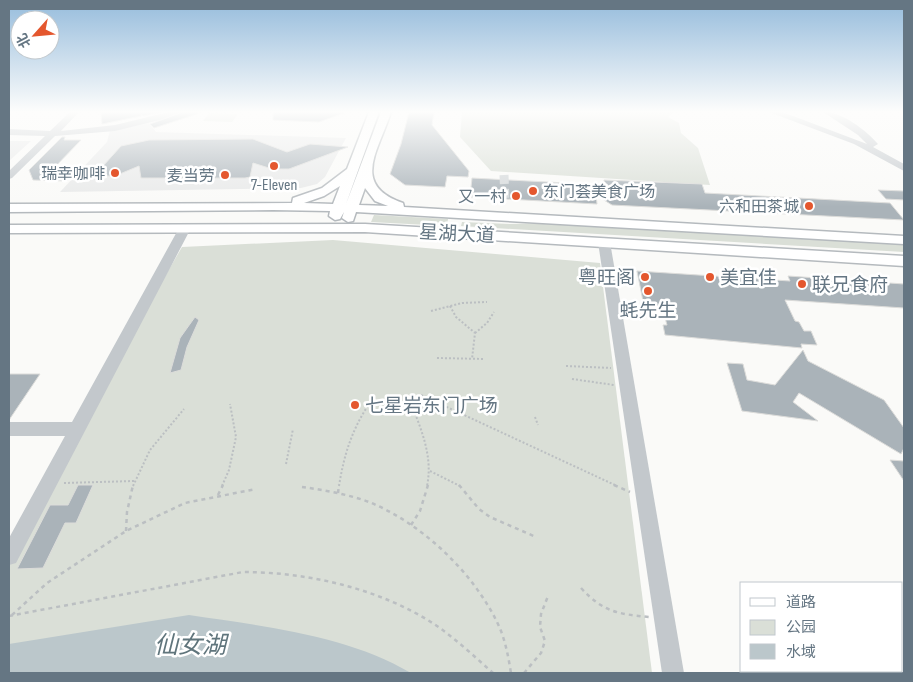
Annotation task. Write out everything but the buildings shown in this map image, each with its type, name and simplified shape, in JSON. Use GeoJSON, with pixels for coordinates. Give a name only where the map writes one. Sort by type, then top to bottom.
{"type":"FeatureCollection","features":[{"type":"Feature","properties":{"kind":"main road"},"geometry":{"type":"LineString","coordinates":[[331,227],[361,144]]}},
{"type":"Feature","properties":{"kind":"main road"},"geometry":{"type":"LineString","coordinates":[[345,227],[375,144]]}},
{"type":"Feature","properties":{"kind":"main road"},"geometry":{"type":"LineString","coordinates":[[273,206],[318,196],[328,191],[351,170]]}},
{"type":"Feature","properties":{"kind":"main road"},"geometry":{"type":"LineString","coordinates":[[365,171],[367,183],[377,197],[416,212]]}},
{"type":"Feature","properties":{"kind":"main road","name":"星湖大道"},"geometry":{"type":"LineString","coordinates":[[9,208],[273,206],[352,208],[904,240]]}},
{"type":"Feature","properties":{"kind":"main road"},"geometry":{"type":"LineString","coordinates":[[115,229],[133,207]]}},
{"type":"Feature","properties":{"kind":"main road"},"geometry":{"type":"LineString","coordinates":[[455,233],[460,215]]}},
{"type":"Feature","properties":{"kind":"main road","name":"星湖大道"},"geometry":{"type":"LineString","coordinates":[[9,230],[345,227],[904,261]]}},
{"type":"Feature","properties":{"kind":"street"},"geometry":{"type":"LineString","coordinates":[[9,176],[43,144]]}},
{"type":"Feature","properties":{"kind":"street"},"geometry":{"type":"LineString","coordinates":[[861,144],[884,154]]}},
{"type":"Feature","properties":{"kind":"street"},"geometry":{"type":"LineString","coordinates":[[872,144],[904,168]]}},
{"type":"Feature","properties":{"kind":"street"},"geometry":{"type":"LineString","coordinates":[[9,556],[185,228]]}},
{"type":"Feature","properties":{"kind":"street"},"geometry":{"type":"LineString","coordinates":[[604,242],[673,673]]}},
{"type":"Feature","properties":{"kind":"street"},"geometry":{"type":"LineString","coordinates":[[9,429],[76,430]]}},
{"type":"Feature","properties":{"kind":"path"},"geometry":{"type":"LineString","coordinates":[[431,311],[462,303],[487,302]]}},
{"type":"Feature","properties":{"kind":"path"},"geometry":{"type":"LineString","coordinates":[[450,306],[456,317],[475,333]]}},
{"type":"Feature","properties":{"kind":"path"},"geometry":{"type":"LineString","coordinates":[[472,359],[475,333],[487,323],[494,312]]}},
{"type":"Feature","properties":{"kind":"path"},"geometry":{"type":"LineString","coordinates":[[436,358],[485,359]]}},
{"type":"Feature","properties":{"kind":"path"},"geometry":{"type":"LineString","coordinates":[[566,366],[624,368]]}},
{"type":"Feature","properties":{"kind":"path"},"geometry":{"type":"LineString","coordinates":[[572,379],[627,387]]}},
{"type":"Feature","properties":{"kind":"path"},"geometry":{"type":"LineString","coordinates":[[421,395],[644,499]]}},
{"type":"Feature","properties":{"kind":"path"},"geometry":{"type":"LineString","coordinates":[[338,493],[348,440],[354,424],[372,400]]}},
{"type":"Feature","properties":{"kind":"path"},"geometry":{"type":"LineString","coordinates":[[218,496],[230,470],[236,437],[230,404]]}},
{"type":"Feature","properties":{"kind":"path"},"geometry":{"type":"LineString","coordinates":[[411,525],[420,513],[430,471],[424,433],[412,406]]}},
{"type":"Feature","properties":{"kind":"path"},"geometry":{"type":"LineString","coordinates":[[126,531],[127,505],[134,480],[142,462],[155,442],[184,409]]}},
{"type":"Feature","properties":{"kind":"path"},"geometry":{"type":"LineString","coordinates":[[535,417],[538,425]]}},
{"type":"Feature","properties":{"kind":"path"},"geometry":{"type":"LineString","coordinates":[[286,464],[293,429]]}},
{"type":"Feature","properties":{"kind":"path"},"geometry":{"type":"LineString","coordinates":[[430,471],[459,484],[479,509],[490,517],[536,537]]}},
{"type":"Feature","properties":{"kind":"path"},"geometry":{"type":"LineString","coordinates":[[47,484],[134,480]]}},
{"type":"Feature","properties":{"kind":"path"},"geometry":{"type":"LineString","coordinates":[[302,488],[338,493],[378,506],[411,525],[435,544],[470,580],[495,618],[510,661],[511,673]]}},
{"type":"Feature","properties":{"kind":"path"},"geometry":{"type":"LineString","coordinates":[[10,616],[48,583],[87,554],[126,531],[185,504],[256,489]]}},
{"type":"Feature","properties":{"kind":"path"},"geometry":{"type":"LineString","coordinates":[[10,616],[243,572],[279,572],[354,587],[408,610],[443,630],[493,673]]}},
{"type":"Feature","properties":{"kind":"path"},"geometry":{"type":"LineString","coordinates":[[580,588],[593,601],[606,610],[623,615],[663,619]]}},
{"type":"Feature","properties":{"kind":"path"},"geometry":{"type":"LineString","coordinates":[[524,673],[541,653],[545,641],[540,627],[541,614],[548,596]]}},
{"type":"Feature","properties":{"kind":"shaded area"},"geometry":{"type":"Polygon","coordinates":[[[9,144],[28,144],[9,161],[9,144]]]}},
{"type":"Feature","properties":{"kind":"shaded area"},"geometry":{"type":"Polygon","coordinates":[[[105,144],[343,144],[325,177],[317,184],[301,188],[60,192],[105,144]]]}},
{"type":"Feature","properties":{"kind":"green space"},"geometry":{"type":"Polygon","coordinates":[[[466,144],[693,144],[698,148],[710,185],[491,171],[466,144]]]}},
{"type":"Feature","properties":{"kind":"green space"},"geometry":{"type":"Polygon","coordinates":[[[374,215],[448,219],[447,226],[371,222],[374,215]]]}},
{"type":"Feature","properties":{"kind":"green space"},"geometry":{"type":"Polygon","coordinates":[[[462,222],[549,223],[904,244],[904,252],[461,226],[462,222]]]}},
{"type":"Feature","properties":{"kind":"green space","name":"七星岩东门广场"},"geometry":{"type":"Polygon","coordinates":[[[333,240],[600,263],[652,673],[9,673],[9,546],[182,247],[333,240]]]}},
{"type":"Feature","properties":{"kind":"water","name":"仙女湖"},"geometry":{"type":"Polygon","coordinates":[[[189,615],[274,628],[332,641],[360,649],[411,673],[9,673],[9,644],[189,615]]]}},
{"type":"Feature","properties":{"kind":"tunnel"},"geometry":{"type":"LineString","coordinates":[[504,175],[505,201]]}},
{"type":"Feature","properties":{"kind":"place","name":"7-Eleven"},"geometry":{"type":"Point","coordinates":[274,166]}},
{"type":"Feature","properties":{"kind":"place","name":"瑞幸咖啡"},"geometry":{"type":"Point","coordinates":[115,173]}},
{"type":"Feature","properties":{"kind":"place","name":"麦当劳"},"geometry":{"type":"Point","coordinates":[225,175]}},
{"type":"Feature","properties":{"kind":"place","name":"东门荟美食广场"},"geometry":{"type":"Point","coordinates":[533,191]}},
{"type":"Feature","properties":{"kind":"place","name":"又一村"},"geometry":{"type":"Point","coordinates":[516,196]}},
{"type":"Feature","properties":{"kind":"place","name":"六和田茶城"},"geometry":{"type":"Point","coordinates":[809,206]}},
{"type":"Feature","properties":{"kind":"place","name":"粤旺阁"},"geometry":{"type":"Point","coordinates":[645,277]}},
{"type":"Feature","properties":{"kind":"place","name":"美宜佳"},"geometry":{"type":"Point","coordinates":[710,277]}},
{"type":"Feature","properties":{"kind":"place","name":"联兄食府"},"geometry":{"type":"Point","coordinates":[802,284]}},
{"type":"Feature","properties":{"kind":"place","name":"蚝先生"},"geometry":{"type":"Point","coordinates":[648,291]}},
{"type":"Feature","properties":{"kind":"place","name":"七星岩东门广场"},"geometry":{"type":"Point","coordinates":[355,405]}}]}
